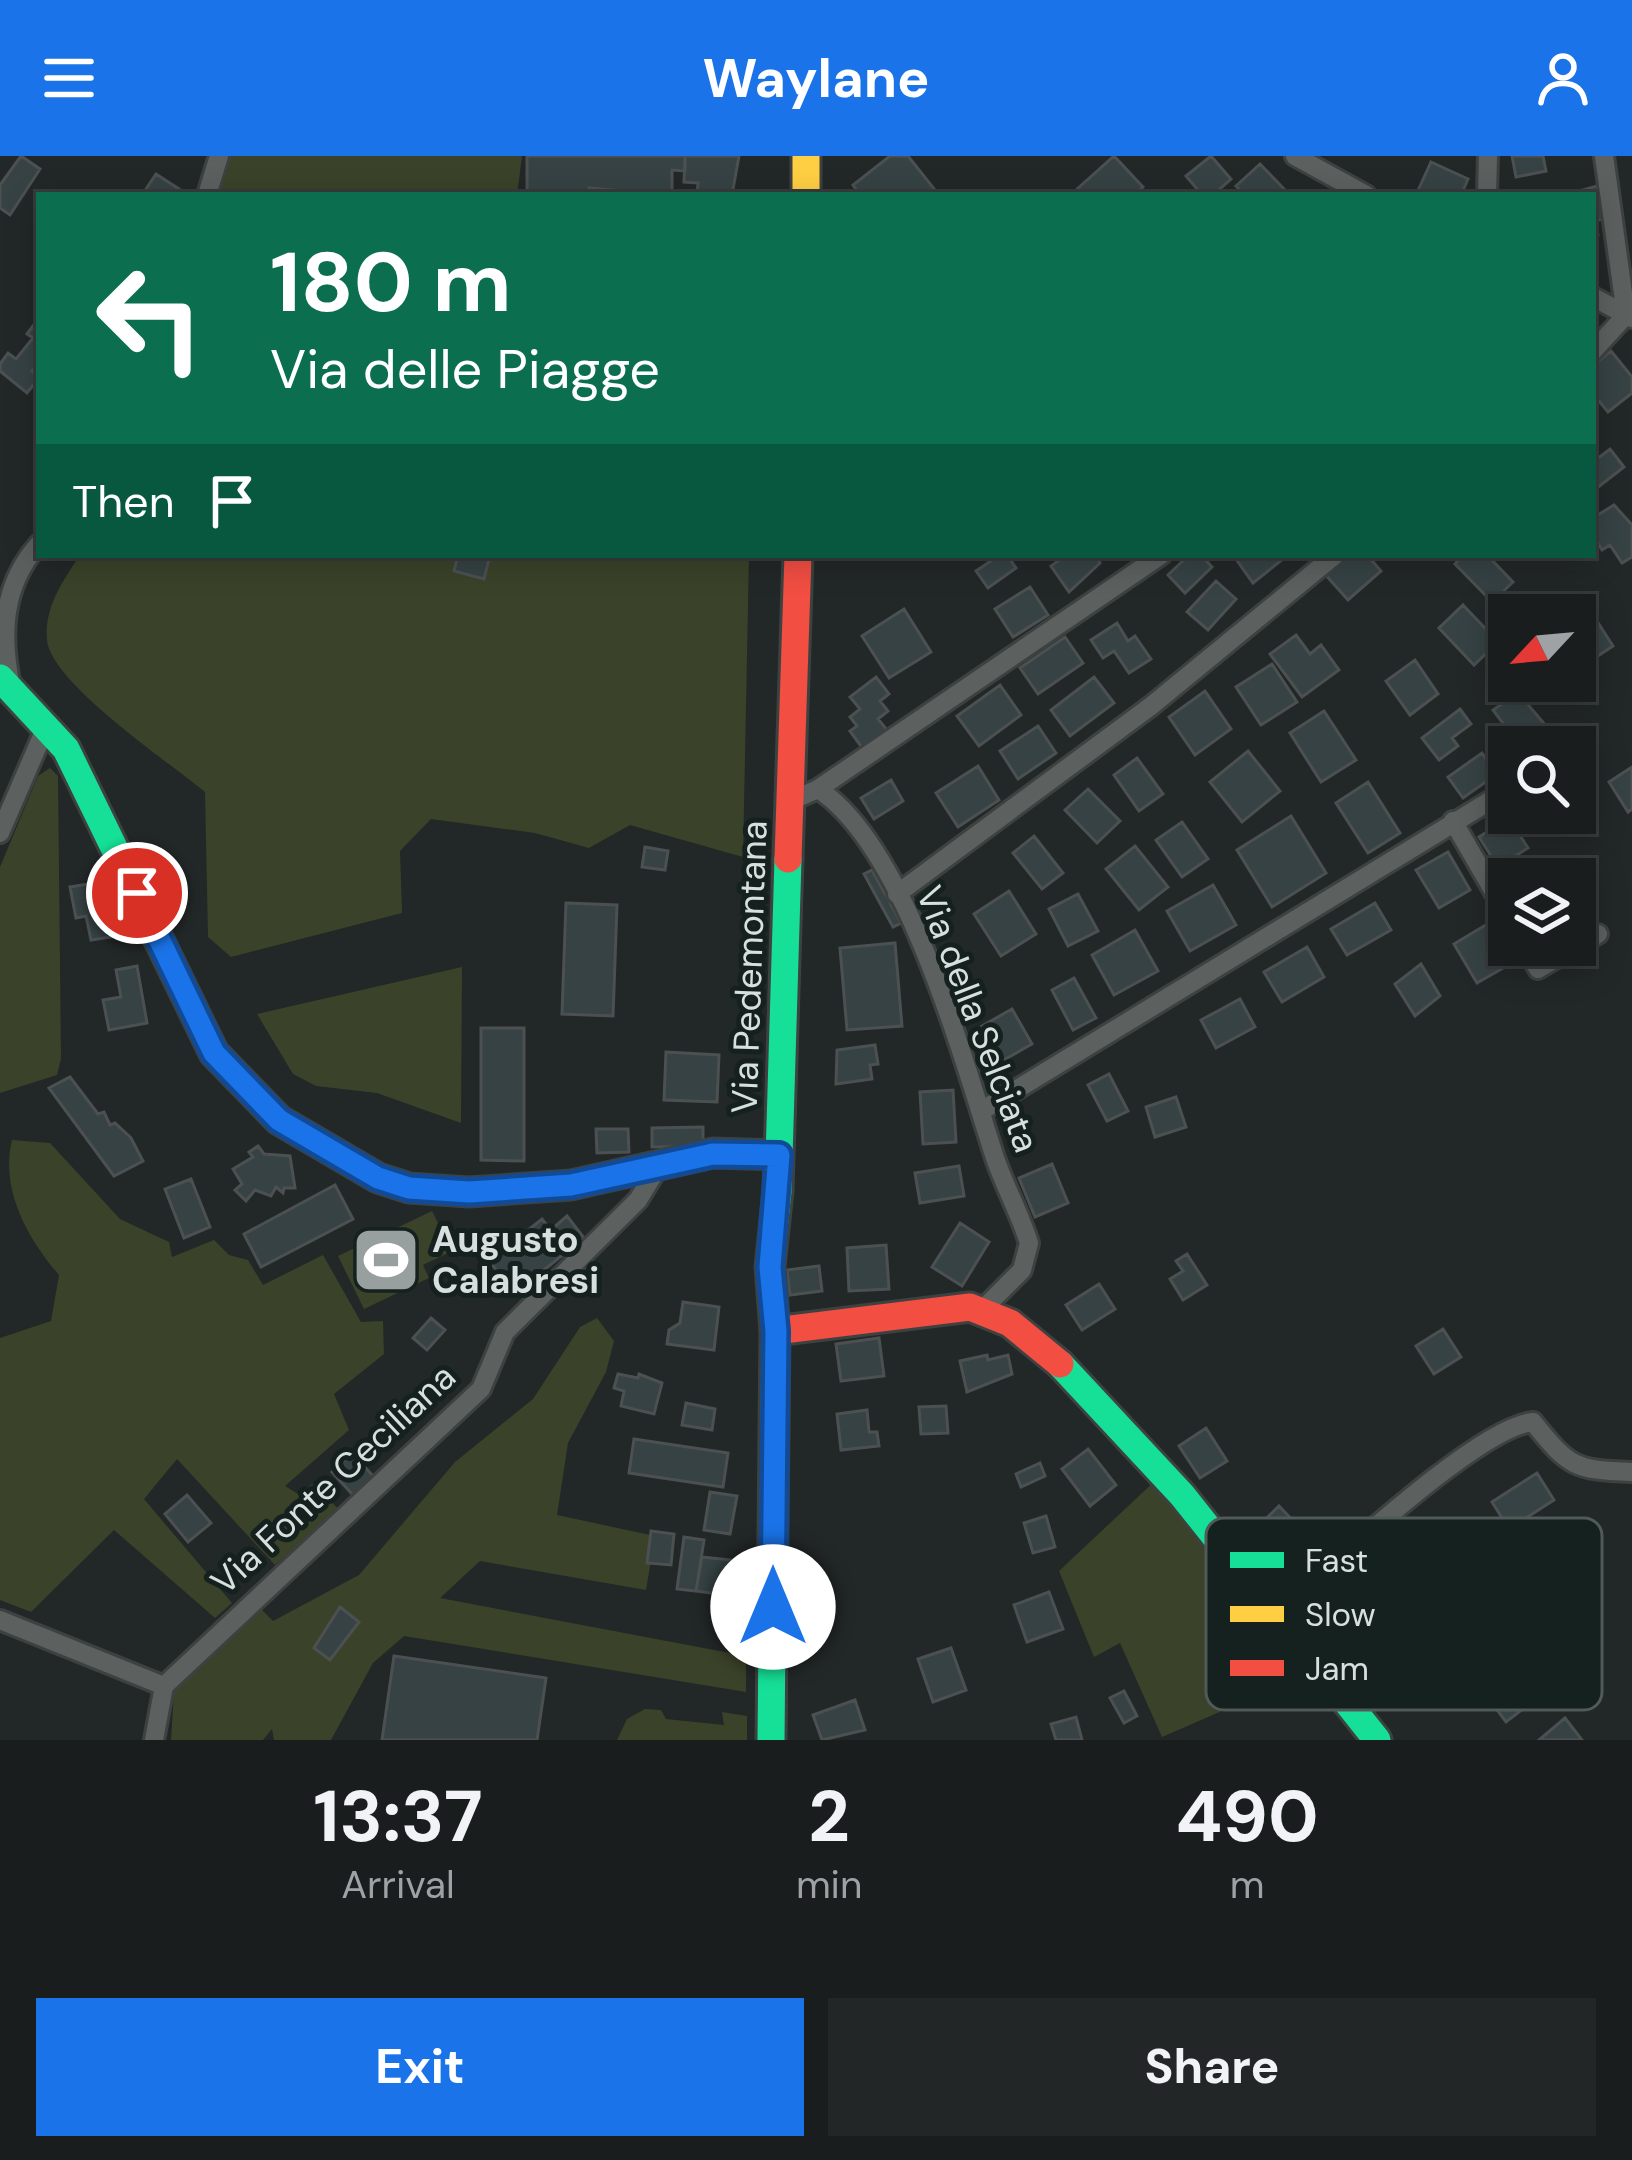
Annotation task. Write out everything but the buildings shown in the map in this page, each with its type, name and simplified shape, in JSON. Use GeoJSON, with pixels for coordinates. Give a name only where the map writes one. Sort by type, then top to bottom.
{"type":"FeatureCollection","features":[{"type":"Feature","properties":{"kind":"street"},"geometry":{"type":"LineString","coordinates":[[208,192],[220,156]]}},
{"type":"Feature","properties":{"kind":"street"},"geometry":{"type":"LineString","coordinates":[[806,156],[806,192]]}},
{"type":"Feature","properties":{"kind":"street"},"geometry":{"type":"LineString","coordinates":[[1295,156],[1361,192]]}},
{"type":"Feature","properties":{"kind":"street"},"geometry":{"type":"LineString","coordinates":[[1487,192],[1488,156]]}},
{"type":"Feature","properties":{"kind":"street"},"geometry":{"type":"LineString","coordinates":[[1604,156],[1629,316]]}},
{"type":"Feature","properties":{"kind":"street"},"geometry":{"type":"LineString","coordinates":[[1596,299],[1629,316]]}},
{"type":"Feature","properties":{"kind":"street"},"geometry":{"type":"LineString","coordinates":[[1596,348],[1629,316]]}},
{"type":"Feature","properties":{"kind":"street"},"geometry":{"type":"LineString","coordinates":[[36,548],[16,575],[7,604],[3,628],[6,685],[66,749],[214,1053],[279,1120],[378,1178],[409,1188],[469,1192],[571,1185],[662,1161],[713,1154],[779,1155]]}},
{"type":"Feature","properties":{"kind":"street","name":"Via Pedemontana"},"geometry":{"type":"LineString","coordinates":[[772,1740],[776,1331],[770,1267],[779,1155],[798,558]]}},
{"type":"Feature","properties":{"kind":"street"},"geometry":{"type":"LineString","coordinates":[[790,801],[818,789],[1156,558]]}},
{"type":"Feature","properties":{"kind":"street"},"geometry":{"type":"LineString","coordinates":[[897,894],[1151,706],[1331,558]]}},
{"type":"Feature","properties":{"kind":"street"},"geometry":{"type":"LineString","coordinates":[[0,832],[46,727]]}},
{"type":"Feature","properties":{"kind":"street","name":"Via della Selciata"},"geometry":{"type":"LineString","coordinates":[[818,789],[850,815],[897,894],[983,1110],[1029,1252],[1022,1270],[984,1308]]}},
{"type":"Feature","properties":{"kind":"street"},"geometry":{"type":"LineString","coordinates":[[983,1110],[1488,801]]}},
{"type":"Feature","properties":{"kind":"street"},"geometry":{"type":"LineString","coordinates":[[1453,821],[1488,882]]}},
{"type":"Feature","properties":{"kind":"street","name":"Via Fonte Ceciliana"},"geometry":{"type":"LineString","coordinates":[[164,1686],[481,1390],[506,1333],[638,1200],[662,1161]]}},
{"type":"Feature","properties":{"kind":"street"},"geometry":{"type":"LineString","coordinates":[[776,1331],[984,1308],[1044,1347],[1103,1401],[1206,1528]]}},
{"type":"Feature","properties":{"kind":"street"},"geometry":{"type":"LineString","coordinates":[[1390,1518],[1514,1424],[1533,1422],[1567,1463],[1587,1471],[1632,1472]]}},
{"type":"Feature","properties":{"kind":"street"},"geometry":{"type":"LineString","coordinates":[[0,1620],[164,1686],[153,1738]]}},
{"type":"Feature","properties":{"kind":"street"},"geometry":{"type":"LineString","coordinates":[[1353,1710],[1377,1740]]}},
{"type":"Feature","properties":{"kind":"green space"},"geometry":{"type":"Polygon","coordinates":[[[225,156],[522,156],[517,192],[213,192],[225,156]]]}},
{"type":"Feature","properties":{"kind":"green space"},"geometry":{"type":"Polygon","coordinates":[[[78,558],[749,558],[743,857],[630,825],[589,848],[535,833],[431,819],[400,851],[402,913],[231,957],[208,937],[205,792],[68,678],[47,640],[48,616],[78,558]]]}},
{"type":"Feature","properties":{"kind":"green space"},"geometry":{"type":"Polygon","coordinates":[[[50,768],[58,776],[61,1059],[57,1075],[0,1093],[0,867],[38,776],[50,768]]]}},
{"type":"Feature","properties":{"kind":"green space"},"geometry":{"type":"Polygon","coordinates":[[[462,967],[461,1123],[377,1093],[316,1086],[293,1074],[257,1014],[462,967]]]}},
{"type":"Feature","properties":{"kind":"green space"},"geometry":{"type":"Polygon","coordinates":[[[12,1140],[50,1143],[120,1219],[169,1242],[172,1257],[214,1240],[229,1255],[248,1260],[263,1285],[323,1255],[361,1322],[383,1321],[384,1354],[334,1394],[349,1430],[285,1486],[298,1494],[314,1483],[339,1510],[275,1565],[177,1459],[144,1499],[232,1603],[215,1618],[114,1530],[31,1612],[0,1600],[0,1338],[51,1321],[59,1275],[19,1212],[10,1177],[12,1140]]]}},
{"type":"Feature","properties":{"kind":"green space","name":"Augusto Calabresi"},"geometry":{"type":"Polygon","coordinates":[[[432,1211],[452,1251],[423,1265],[429,1278],[364,1309],[338,1256],[432,1211]]]}},
{"type":"Feature","properties":{"kind":"green space"},"geometry":{"type":"Polygon","coordinates":[[[597,1318],[614,1341],[606,1372],[568,1443],[557,1515],[655,1536],[646,1590],[480,1561],[440,1598],[746,1656],[746,1692],[404,1636],[373,1663],[331,1740],[274,1740],[272,1729],[263,1740],[171,1740],[174,1691],[260,1608],[273,1621],[359,1575],[455,1462],[533,1399],[580,1327],[597,1318]]]}},
{"type":"Feature","properties":{"kind":"green space"},"geometry":{"type":"Polygon","coordinates":[[[1157,1479],[1206,1539],[1206,1710],[1224,1710],[1162,1737],[1120,1643],[1094,1657],[1059,1571],[1157,1479]]]}},
{"type":"Feature","properties":{"kind":"green space"},"geometry":{"type":"Polygon","coordinates":[[[645,1709],[661,1710],[666,1719],[724,1725],[722,1712],[747,1716],[747,1740],[617,1740],[627,1719],[645,1709]]]}},
{"type":"Feature","properties":{"kind":"traffic: fast"},"geometry":{"type":"LineString","coordinates":[[0,678],[66,749],[214,1053],[279,1120],[378,1178],[409,1188],[469,1192],[571,1185],[713,1153],[779,1155]]}},
{"type":"Feature","properties":{"kind":"traffic: fast"},"geometry":{"type":"LineString","coordinates":[[771,1740],[775,1331],[770,1267],[778,1191],[788,859]]}},
{"type":"Feature","properties":{"kind":"traffic: fast"},"geometry":{"type":"LineString","coordinates":[[1060,1364],[1206,1525]]}},
{"type":"Feature","properties":{"kind":"traffic: fast"},"geometry":{"type":"LineString","coordinates":[[1353,1710],[1377,1740]]}},
{"type":"Feature","properties":{"kind":"traffic: slow"},"geometry":{"type":"LineString","coordinates":[[806,156],[806,192]]}},
{"type":"Feature","properties":{"kind":"traffic: jam"},"geometry":{"type":"LineString","coordinates":[[788,859],[798,558]]}},
{"type":"Feature","properties":{"kind":"traffic: jam"},"geometry":{"type":"LineString","coordinates":[[775,1331],[970,1307],[1010,1323],[1060,1364]]}},
{"type":"Feature","properties":{"kind":"place","name":"Augusto Calabresi"},"geometry":{"type":"Point","coordinates":[386,1260]}},
{"type":"Feature","properties":{"kind":"route"},"geometry":{"type":"LineString","coordinates":[[137,893],[214,1053],[279,1120],[378,1178],[409,1188],[469,1192],[571,1185],[662,1161],[713,1154],[779,1155],[770,1267],[776,1331],[773,1607]]}}]}
